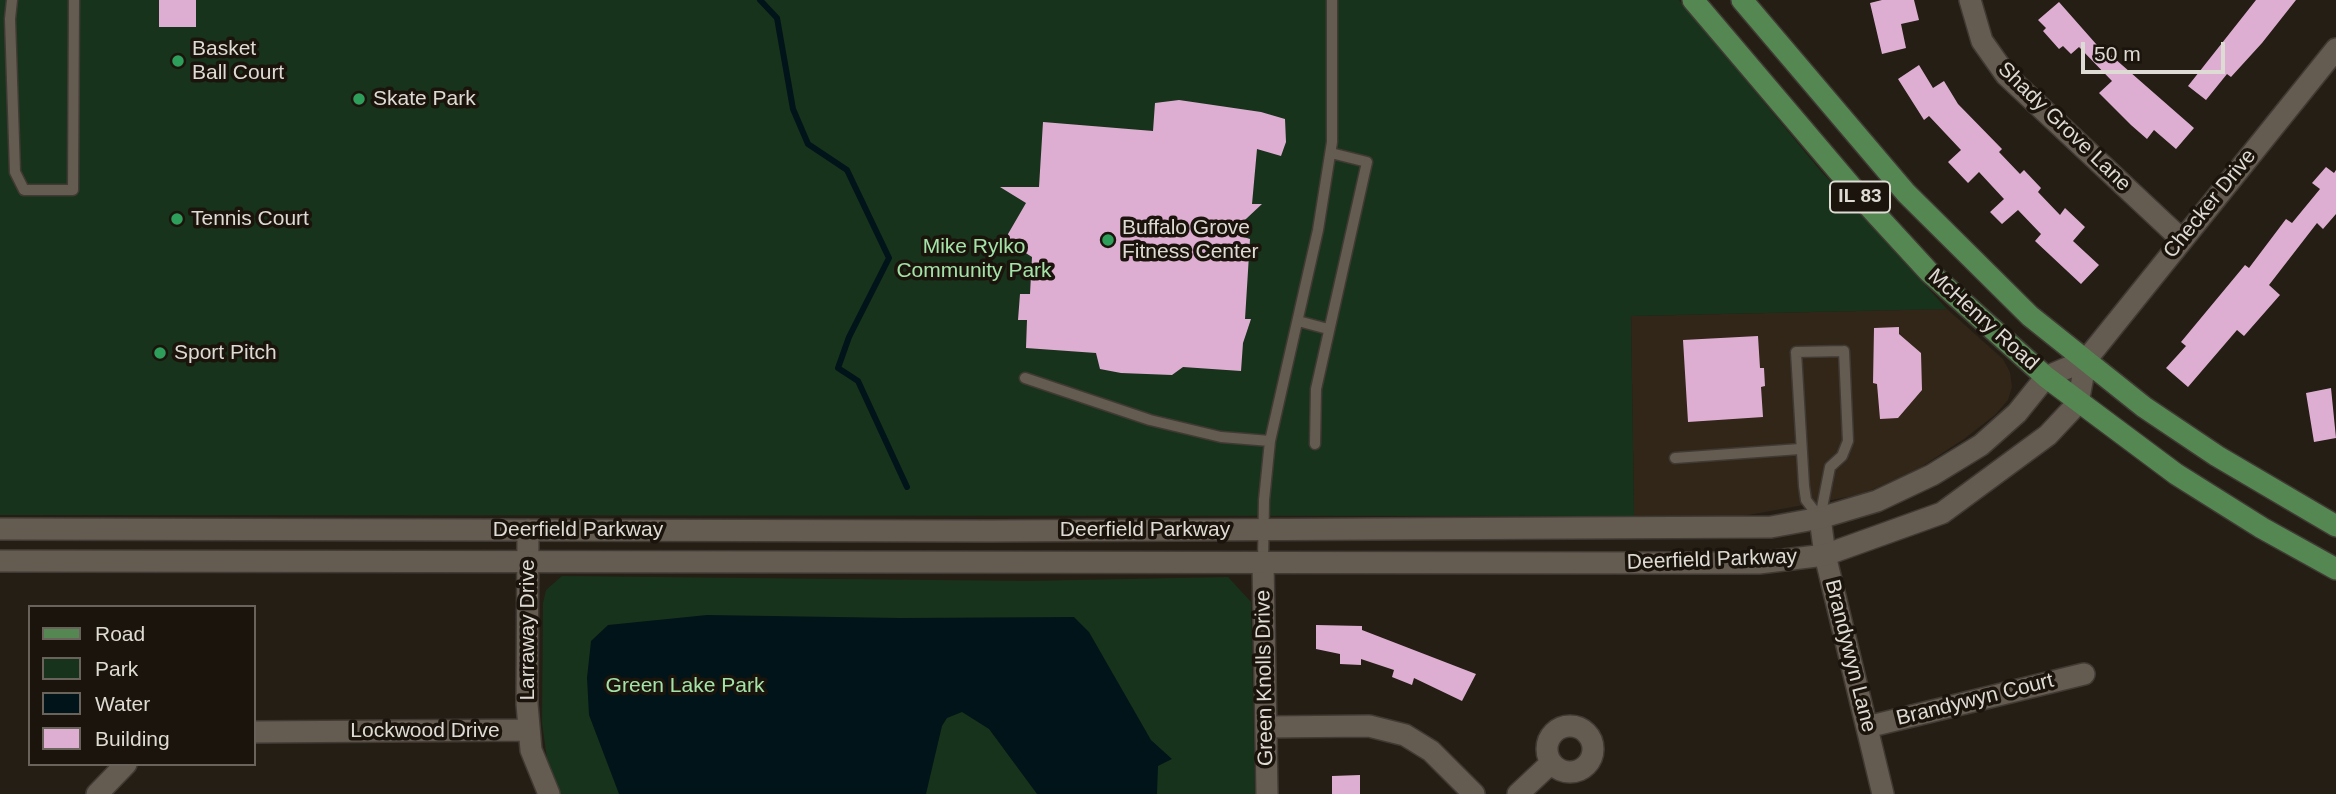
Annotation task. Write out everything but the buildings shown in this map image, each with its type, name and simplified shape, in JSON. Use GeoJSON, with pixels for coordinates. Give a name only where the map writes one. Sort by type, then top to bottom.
{"type":"FeatureCollection","features":[{"type":"Feature","properties":{"kind":"main road","name":"McHenry Road"},"geometry":{"type":"LineString","coordinates":[[1693,0],[1862,200],[1929,272],[2046,377],[2176,474],[2262,528],[2336,569]]}},
{"type":"Feature","properties":{"kind":"main road","name":"McHenry Road"},"geometry":{"type":"LineString","coordinates":[[1742,0],[1906,193],[2030,316],[2144,407],[2217,456],[2336,526]]}},
{"type":"Feature","properties":{"kind":"main road","name":"Shady Grove Lane"},"geometry":{"type":"LineString","coordinates":[[1970,0],[1982,41],[2006,75],[2181,239]]}},
{"type":"Feature","properties":{"kind":"main road","name":"Checker Drive"},"geometry":{"type":"LineString","coordinates":[[2086,360],[2336,49]]}},
{"type":"Feature","properties":{"kind":"main road","name":"Deerfield Parkway"},"geometry":{"type":"LineString","coordinates":[[0,529],[1771,527],[1820,518],[1877,501],[1932,475],[1981,445],[2017,413],[2046,377],[2086,360]]}},
{"type":"Feature","properties":{"kind":"main road"},"geometry":{"type":"LineString","coordinates":[[2078,403],[2086,360]]}},
{"type":"Feature","properties":{"kind":"main road","name":"Deerfield Parkway"},"geometry":{"type":"LineString","coordinates":[[0,561],[1759,563],[1825,555],[1942,513],[2048,435],[2078,403]]}},
{"type":"Feature","properties":{"kind":"main road","name":"Brandywyn Lane"},"geometry":{"type":"LineString","coordinates":[[1820,518],[1825,555],[1883,794]]}},
{"type":"Feature","properties":{"kind":"main road","name":"Larraway Drive"},"geometry":{"type":"LineString","coordinates":[[528,530],[529,730]]}},
{"type":"Feature","properties":{"kind":"main road","name":"Green Knolls Drive"},"geometry":{"type":"LineString","coordinates":[[1263,562],[1267,794]]}},
{"type":"Feature","properties":{"kind":"main road","name":"Brandywyn Court"},"geometry":{"type":"LineString","coordinates":[[1867,727],[2084,674]]}},
{"type":"Feature","properties":{"kind":"main road"},"geometry":{"type":"LineString","coordinates":[[1266,727],[1369,726],[1405,735],[1431,751],[1474,794]]}},
{"type":"Feature","properties":{"kind":"main road","name":"Lockwood Drive"},"geometry":{"type":"LineString","coordinates":[[256,732],[529,730],[531,750],[549,794]]}},
{"type":"Feature","properties":{"kind":"main road"},"geometry":{"type":"LineString","coordinates":[[1518,794],[1550,763]]}},
{"type":"Feature","properties":{"kind":"main road"},"geometry":{"type":"LineString","coordinates":[[97,794],[124,766]]}},
{"type":"Feature","properties":{"kind":"lane"},"geometry":{"type":"LineString","coordinates":[[12,0],[5,19],[15,172],[24,190],[73,190],[74,0]]}},
{"type":"Feature","properties":{"kind":"lane"},"geometry":{"type":"LineString","coordinates":[[1263,562],[1270,440],[1318,230],[1331,153],[1332,0]]}},
{"type":"Feature","properties":{"kind":"lane"},"geometry":{"type":"LineString","coordinates":[[1315,444],[1316,388],[1367,162],[1331,153]]}},
{"type":"Feature","properties":{"kind":"lane"},"geometry":{"type":"LineString","coordinates":[[1298,321],[1328,329]]}},
{"type":"Feature","properties":{"kind":"lane"},"geometry":{"type":"LineString","coordinates":[[1844,351],[1848,441],[1842,456],[1830,467],[1820,518],[1806,500],[1800,449],[1796,352],[1844,351]]}},
{"type":"Feature","properties":{"kind":"lane"},"geometry":{"type":"LineString","coordinates":[[1025,378],[1150,421],[1221,437],[1270,440]]}},
{"type":"Feature","properties":{"kind":"lane"},"geometry":{"type":"LineString","coordinates":[[1675,458],[1800,449]]}},
{"type":"Feature","properties":{"kind":"shaded area"},"geometry":{"type":"Polygon","coordinates":[[[1947,309],[2003,359],[2010,372],[2012,387],[2008,400],[1995,415],[1964,439],[1912,473],[1859,495],[1743,516],[1634,516],[1631,316],[1947,309]]]}},
{"type":"Feature","properties":{"kind":"green space","name":"Mike Rylko Community Park"},"geometry":{"type":"Polygon","coordinates":[[[0,0],[1679,0],[1820,170],[1947,309],[1631,316],[1634,516],[0,515],[0,0]]]}},
{"type":"Feature","properties":{"kind":"green space","name":"Green Lake Park"},"geometry":{"type":"Polygon","coordinates":[[[562,576],[1026,581],[1228,577],[1251,602],[1255,794],[561,794],[549,773],[542,723],[543,603],[546,590],[562,576]]]}},
{"type":"Feature","properties":{"kind":"water"},"geometry":{"type":"Polygon","coordinates":[[[707,615],[1074,617],[1089,632],[1151,740],[1172,759],[1158,766],[1157,794],[1037,794],[989,729],[962,712],[947,718],[942,726],[926,794],[619,794],[589,715],[587,678],[591,641],[608,625],[707,615]]]}},
{"type":"Feature","properties":{"kind":"waterway"},"geometry":{"type":"LineString","coordinates":[[760,0],[777,18],[793,109],[808,144],[847,170],[889,258],[849,337],[838,368],[858,381],[907,487]]}},
{"type":"Feature","properties":{"kind":"place","name":"Basket Ball Court"},"geometry":{"type":"Point","coordinates":[178,61]}},
{"type":"Feature","properties":{"kind":"place","name":"Skate Park"},"geometry":{"type":"Point","coordinates":[359,99]}},
{"type":"Feature","properties":{"kind":"place","name":"Tennis Court"},"geometry":{"type":"Point","coordinates":[177,219]}},
{"type":"Feature","properties":{"kind":"place","name":"Buffalo Grove Fitness Center"},"geometry":{"type":"Point","coordinates":[1108,240]}},
{"type":"Feature","properties":{"kind":"place","name":"Sport Pitch"},"geometry":{"type":"Point","coordinates":[160,353]}}]}
